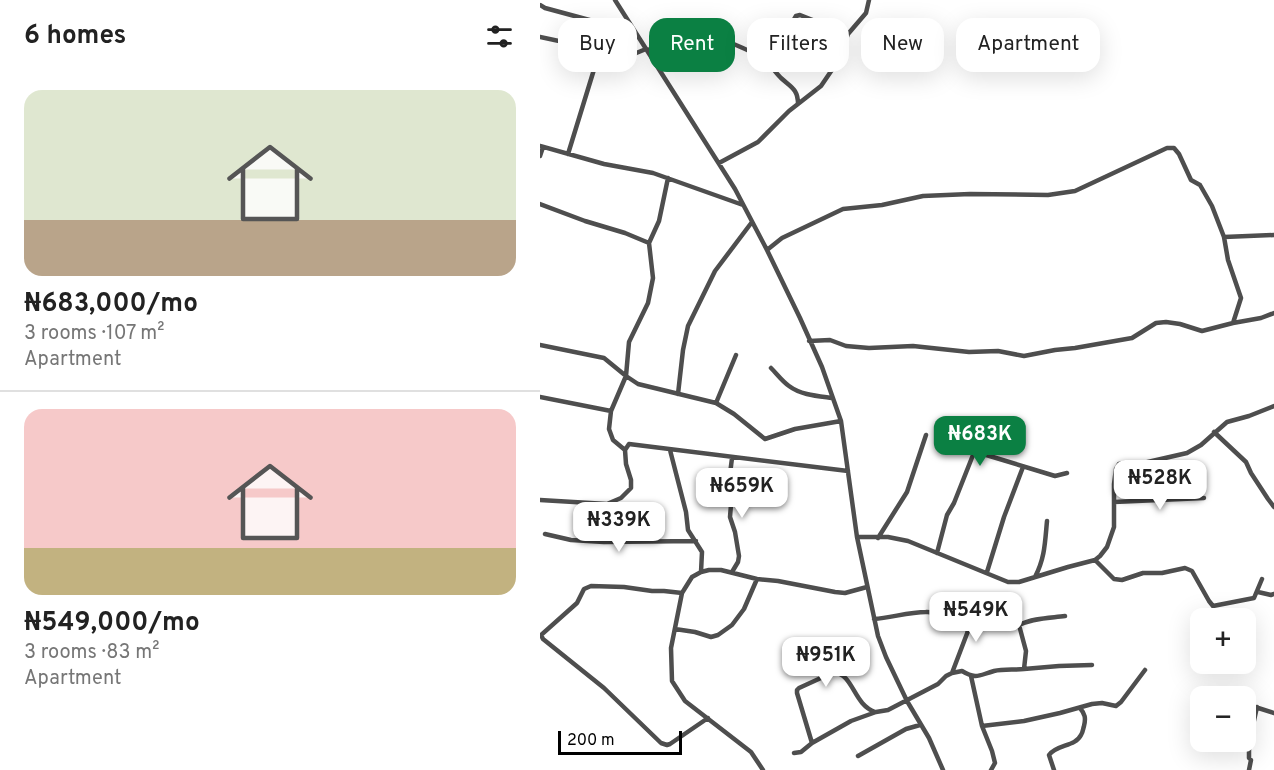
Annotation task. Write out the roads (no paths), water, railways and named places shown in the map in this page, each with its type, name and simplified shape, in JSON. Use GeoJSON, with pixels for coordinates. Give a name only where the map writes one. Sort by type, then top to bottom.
{"type":"FeatureCollection","features":[{"type":"Feature","properties":{"kind":"street"},"geometry":{"type":"LineString","coordinates":[[615,0],[626,18]]}},
{"type":"Feature","properties":{"kind":"street"},"geometry":{"type":"LineString","coordinates":[[849,33],[866,13],[869,0]]}},
{"type":"Feature","properties":{"kind":"street"},"geometry":{"type":"LineString","coordinates":[[540,5],[582,18]]}},
{"type":"Feature","properties":{"kind":"street"},"geometry":{"type":"LineString","coordinates":[[637,53],[646,49],[669,54],[703,27],[719,38],[747,50]]}},
{"type":"Feature","properties":{"kind":"street"},"geometry":{"type":"LineString","coordinates":[[637,35],[743,205],[767,250],[822,367],[841,421],[857,537],[878,636],[907,701],[933,746],[943,770]]}},
{"type":"Feature","properties":{"kind":"street"},"geometry":{"type":"LineString","coordinates":[[540,37],[558,41]]}},
{"type":"Feature","properties":{"kind":"street"},"geometry":{"type":"LineString","coordinates":[[567,154],[593,72]]}},
{"type":"Feature","properties":{"kind":"street"},"geometry":{"type":"LineString","coordinates":[[776,72],[796,91],[798,104]]}},
{"type":"Feature","properties":{"kind":"street"},"geometry":{"type":"LineString","coordinates":[[719,164],[758,142],[789,111],[821,86],[830,72]]}},
{"type":"Feature","properties":{"kind":"street"},"geometry":{"type":"LineString","coordinates":[[540,156],[542,146],[604,164],[653,173],[743,205]]}},
{"type":"Feature","properties":{"kind":"street"},"geometry":{"type":"LineString","coordinates":[[767,250],[782,238],[843,209],[882,205],[923,196],[1048,195],[1075,191],[1167,148],[1174,148],[1191,180],[1200,185],[1212,206],[1224,237],[1228,260],[1241,298],[1233,323]]}},
{"type":"Feature","properties":{"kind":"street"},"geometry":{"type":"LineString","coordinates":[[625,450],[613,440],[609,429],[611,411],[626,376],[630,342],[648,303],[653,278],[649,243],[658,221],[668,178]]}},
{"type":"Feature","properties":{"kind":"street"},"geometry":{"type":"LineString","coordinates":[[540,204],[649,243]]}},
{"type":"Feature","properties":{"kind":"street"},"geometry":{"type":"LineString","coordinates":[[678,394],[688,326],[715,271],[752,222]]}},
{"type":"Feature","properties":{"kind":"street"},"geometry":{"type":"LineString","coordinates":[[1224,237],[1274,235]]}},
{"type":"Feature","properties":{"kind":"street"},"geometry":{"type":"LineString","coordinates":[[809,341],[830,340],[846,346],[869,348],[914,346],[969,352],[998,351],[1024,356],[1132,338],[1156,323],[1180,324],[1202,331],[1274,313]]}},
{"type":"Feature","properties":{"kind":"street"},"geometry":{"type":"LineString","coordinates":[[541,344],[604,358],[638,384],[716,403],[765,439],[795,429],[841,421]]}},
{"type":"Feature","properties":{"kind":"street"},"geometry":{"type":"LineString","coordinates":[[716,403],[736,355]]}},
{"type":"Feature","properties":{"kind":"street"},"geometry":{"type":"LineString","coordinates":[[771,368],[788,386],[796,390],[808,395],[832,398]]}},
{"type":"Feature","properties":{"kind":"street"},"geometry":{"type":"LineString","coordinates":[[540,397],[611,411]]}},
{"type":"Feature","properties":{"kind":"street"},"geometry":{"type":"LineString","coordinates":[[857,537],[888,537],[908,542],[1008,582],[1019,582],[1095,560],[1107,547],[1114,527],[1115,476],[1119,464],[1139,464],[1187,453],[1201,445],[1227,422],[1274,406]]}},
{"type":"Feature","properties":{"kind":"street"},"geometry":{"type":"LineString","coordinates":[[1214,432],[1246,462],[1274,507]]}},
{"type":"Feature","properties":{"kind":"street"},"geometry":{"type":"LineString","coordinates":[[878,538],[907,492],[926,435]]}},
{"type":"Feature","properties":{"kind":"street"},"geometry":{"type":"LineString","coordinates":[[540,500],[607,504],[621,498],[631,488],[625,450],[629,444],[848,471]]}},
{"type":"Feature","properties":{"kind":"street"},"geometry":{"type":"LineString","coordinates":[[670,450],[686,512],[688,530],[702,552],[700,572]]}},
{"type":"Feature","properties":{"kind":"street"},"geometry":{"type":"LineString","coordinates":[[938,553],[947,515],[973,455],[983,454],[1055,476],[1067,472]]}},
{"type":"Feature","properties":{"kind":"street"},"geometry":{"type":"LineString","coordinates":[[732,458],[730,518],[739,556],[732,572]]}},
{"type":"Feature","properties":{"kind":"street"},"geometry":{"type":"LineString","coordinates":[[987,572],[1023,467]]}},
{"type":"Feature","properties":{"kind":"street"},"geometry":{"type":"LineString","coordinates":[[1114,502],[1204,498]]}},
{"type":"Feature","properties":{"kind":"street"},"geometry":{"type":"LineString","coordinates":[[1035,577],[1044,556],[1047,521]]}},
{"type":"Feature","properties":{"kind":"street"},"geometry":{"type":"LineString","coordinates":[[546,534],[571,540],[604,542],[696,541]]}},
{"type":"Feature","properties":{"kind":"street"},"geometry":{"type":"LineString","coordinates":[[1095,560],[1114,579],[1122,580],[1143,573],[1162,573],[1185,568],[1192,571],[1213,606],[1254,598],[1262,579]]}},
{"type":"Feature","properties":{"kind":"street"},"geometry":{"type":"LineString","coordinates":[[763,770],[751,752],[685,701],[672,681],[671,648],[682,593],[692,577],[709,570],[721,570],[757,579],[835,592],[845,593],[867,587]]}},
{"type":"Feature","properties":{"kind":"street"},"geometry":{"type":"LineString","coordinates":[[675,629],[711,637],[718,635],[732,625],[744,609],[757,579]]}},
{"type":"Feature","properties":{"kind":"street"},"geometry":{"type":"LineString","coordinates":[[682,593],[591,586],[584,589],[577,603],[542,634],[543,639],[604,688],[661,742],[667,745],[708,718]]}},
{"type":"Feature","properties":{"kind":"street"},"geometry":{"type":"LineString","coordinates":[[1258,592],[1274,594]]}},
{"type":"Feature","properties":{"kind":"street"},"geometry":{"type":"LineString","coordinates":[[874,619],[930,611],[947,619],[1019,625],[1031,620],[1065,616]]}},
{"type":"Feature","properties":{"kind":"street"},"geometry":{"type":"LineString","coordinates":[[959,620],[968,631]]}},
{"type":"Feature","properties":{"kind":"street"},"geometry":{"type":"LineString","coordinates":[[952,673],[968,631],[975,621]]}},
{"type":"Feature","properties":{"kind":"street"},"geometry":{"type":"LineString","coordinates":[[1019,625],[1026,651],[1024,669]]}},
{"type":"Feature","properties":{"kind":"street"},"geometry":{"type":"LineString","coordinates":[[794,753],[801,752],[812,743],[851,721],[888,710],[907,701],[938,684],[952,673],[962,671],[971,676],[985,675],[994,671],[1092,665]]}},
{"type":"Feature","properties":{"kind":"street"},"geometry":{"type":"LineString","coordinates":[[981,726],[1024,721],[1092,704],[1102,703],[1116,706],[1145,670]]}},
{"type":"Feature","properties":{"kind":"street"},"geometry":{"type":"LineString","coordinates":[[812,743],[797,693],[799,688],[838,672],[847,680],[860,701],[868,709],[876,712]]}},
{"type":"Feature","properties":{"kind":"street"},"geometry":{"type":"LineString","coordinates":[[971,676],[981,726],[995,763],[991,770]]}},
{"type":"Feature","properties":{"kind":"street"},"geometry":{"type":"LineString","coordinates":[[1250,770],[1251,760],[1246,740],[1253,725],[1257,707],[1274,713]]}},
{"type":"Feature","properties":{"kind":"street"},"geometry":{"type":"LineString","coordinates":[[1054,770],[1049,755],[1052,751],[1070,744],[1081,736],[1086,720],[1080,708]]}},
{"type":"Feature","properties":{"kind":"street"},"geometry":{"type":"LineString","coordinates":[[858,756],[906,729],[920,725]]}}]}
